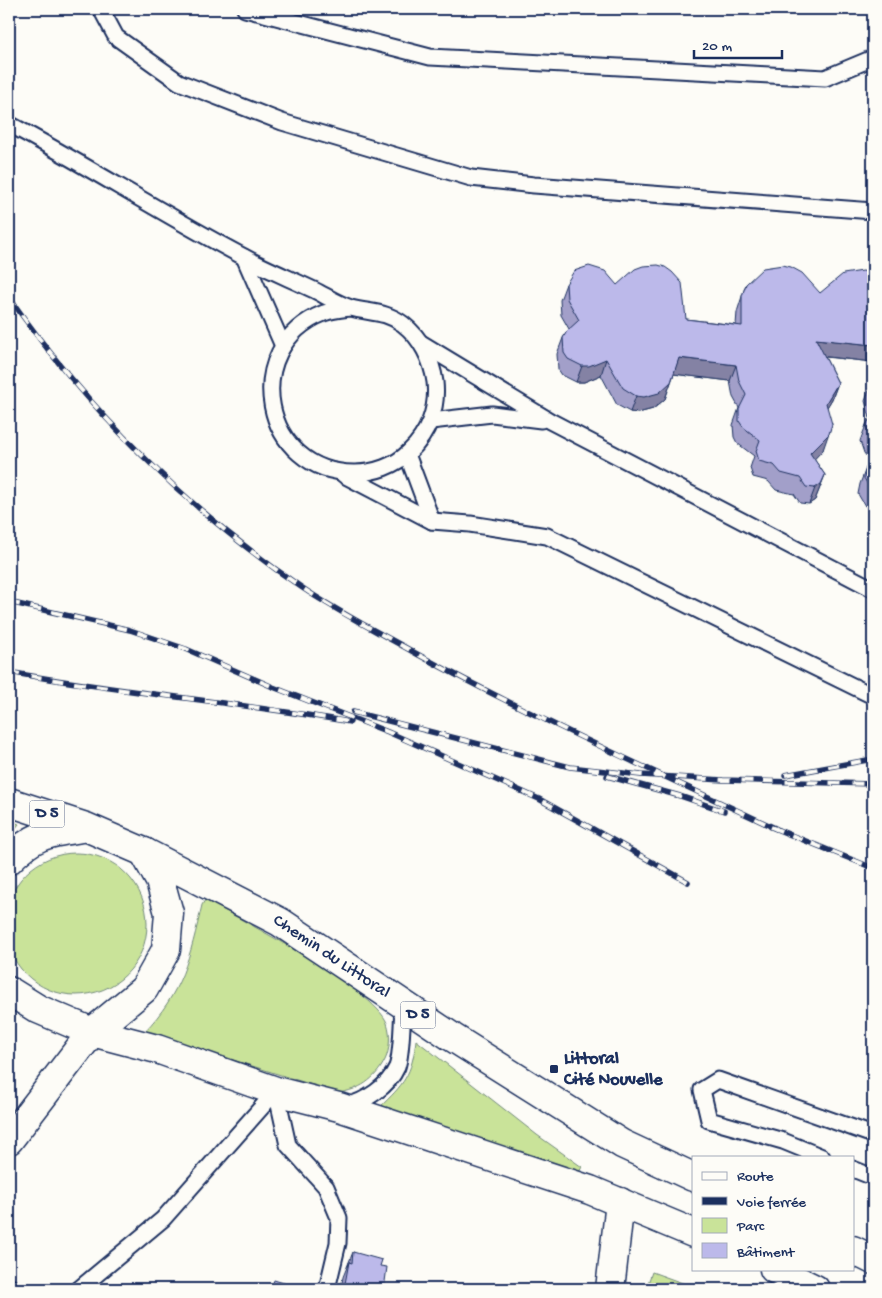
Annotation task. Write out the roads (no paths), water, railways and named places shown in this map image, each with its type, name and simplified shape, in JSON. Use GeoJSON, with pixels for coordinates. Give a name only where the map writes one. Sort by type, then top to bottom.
{"type":"FeatureCollection","features":[{"type":"Feature","properties":{"kind":"main road","name":"D 5"},"geometry":{"type":"LineString","coordinates":[[9,802],[86,827]]}},
{"type":"Feature","properties":{"kind":"main road","name":"Chemin du Littoral"},"geometry":{"type":"LineString","coordinates":[[86,827],[144,852],[280,922],[403,1005],[622,1144],[692,1177]]}},
{"type":"Feature","properties":{"kind":"main road"},"geometry":{"type":"LineString","coordinates":[[9,860],[22,846],[44,834],[86,827]]}},
{"type":"Feature","properties":{"kind":"main road"},"geometry":{"type":"LineString","coordinates":[[9,1140],[92,1032],[144,989],[166,950],[169,913],[160,881],[144,852]]}},
{"type":"Feature","properties":{"kind":"main road"},"geometry":{"type":"LineString","coordinates":[[9,990],[38,1009],[92,1032],[157,1049],[276,1091],[340,1107],[590,1190],[692,1233]]}},
{"type":"Feature","properties":{"kind":"main road"},"geometry":{"type":"LineString","coordinates":[[610,1289],[620,1202]]}},
{"type":"Feature","properties":{"kind":"main road"},"geometry":{"type":"LineString","coordinates":[[854,1250],[873,1260]]}},
{"type":"Feature","properties":{"kind":"main road"},"geometry":{"type":"LineString","coordinates":[[776,1270],[815,1289]]}},
{"type":"Feature","properties":{"kind":"lane"},"geometry":{"type":"LineString","coordinates":[[101,9],[116,37],[179,82],[282,122],[471,178],[534,185],[873,211]]}},
{"type":"Feature","properties":{"kind":"lane"},"geometry":{"type":"LineString","coordinates":[[245,9],[430,57],[825,78],[873,58]]}},
{"type":"Feature","properties":{"kind":"lane"},"geometry":{"type":"LineString","coordinates":[[9,124],[244,257],[351,308],[378,312],[402,324],[421,344],[550,421],[873,589]]}},
{"type":"Feature","properties":{"kind":"lane"},"geometry":{"type":"LineString","coordinates":[[244,257],[283,346]]}},
{"type":"Feature","properties":{"kind":"lane"},"geometry":{"type":"LineString","coordinates":[[351,308],[324,313],[301,326],[283,346],[272,372],[270,400],[278,426],[293,449],[316,466],[342,474],[432,520],[547,536],[873,696]]}},
{"type":"Feature","properties":{"kind":"lane"},"geometry":{"type":"LineString","coordinates":[[342,474],[365,473],[387,467],[407,454],[421,439],[431,421],[436,395],[433,368],[421,344]]}},
{"type":"Feature","properties":{"kind":"lane"},"geometry":{"type":"LineString","coordinates":[[431,421],[492,414],[550,421]]}},
{"type":"Feature","properties":{"kind":"lane"},"geometry":{"type":"LineString","coordinates":[[407,454],[432,520]]}},
{"type":"Feature","properties":{"kind":"lane"},"geometry":{"type":"LineString","coordinates":[[340,1107],[362,1102],[381,1088],[397,1066],[403,1005]]}},
{"type":"Feature","properties":{"kind":"lane"},"geometry":{"type":"LineString","coordinates":[[820,1156],[783,1141],[709,1120],[702,1090],[718,1080],[873,1135]]}},
{"type":"Feature","properties":{"kind":"lane"},"geometry":{"type":"LineString","coordinates":[[79,1289],[163,1219],[276,1091]]}},
{"type":"Feature","properties":{"kind":"lane"},"geometry":{"type":"LineString","coordinates":[[276,1091],[288,1145],[326,1187],[339,1218],[338,1243],[327,1289]]}},
{"type":"Feature","properties":{"kind":"lane"},"geometry":{"type":"LineString","coordinates":[[854,1169],[873,1177]]}},
{"type":"Feature","properties":{"kind":"railway"},"geometry":{"type":"LineString","coordinates":[[9,297],[72,379],[142,455],[219,525],[301,587],[358,622],[461,678],[595,744],[777,829]]}},
{"type":"Feature","properties":{"kind":"railway"},"geometry":{"type":"LineString","coordinates":[[9,602],[130,630],[186,649],[273,687],[388,732],[539,799],[688,882]]}},
{"type":"Feature","properties":{"kind":"railway"},"geometry":{"type":"LineString","coordinates":[[9,672],[94,686],[350,722]]}},
{"type":"Feature","properties":{"kind":"railway"},"geometry":{"type":"LineString","coordinates":[[353,712],[570,767],[641,775],[723,780],[873,784]]}},
{"type":"Feature","properties":{"kind":"railway"},"geometry":{"type":"LineString","coordinates":[[785,775],[873,759]]}},
{"type":"Feature","properties":{"kind":"railway"},"geometry":{"type":"LineString","coordinates":[[607,776],[680,796],[724,811]]}},
{"type":"Feature","properties":{"kind":"railway"},"geometry":{"type":"LineString","coordinates":[[771,827],[873,868]]}},
{"type":"Feature","properties":{"kind":"place","name":"Littoral Cité Nouvelle"},"geometry":{"type":"Point","coordinates":[554,1069]}}]}
